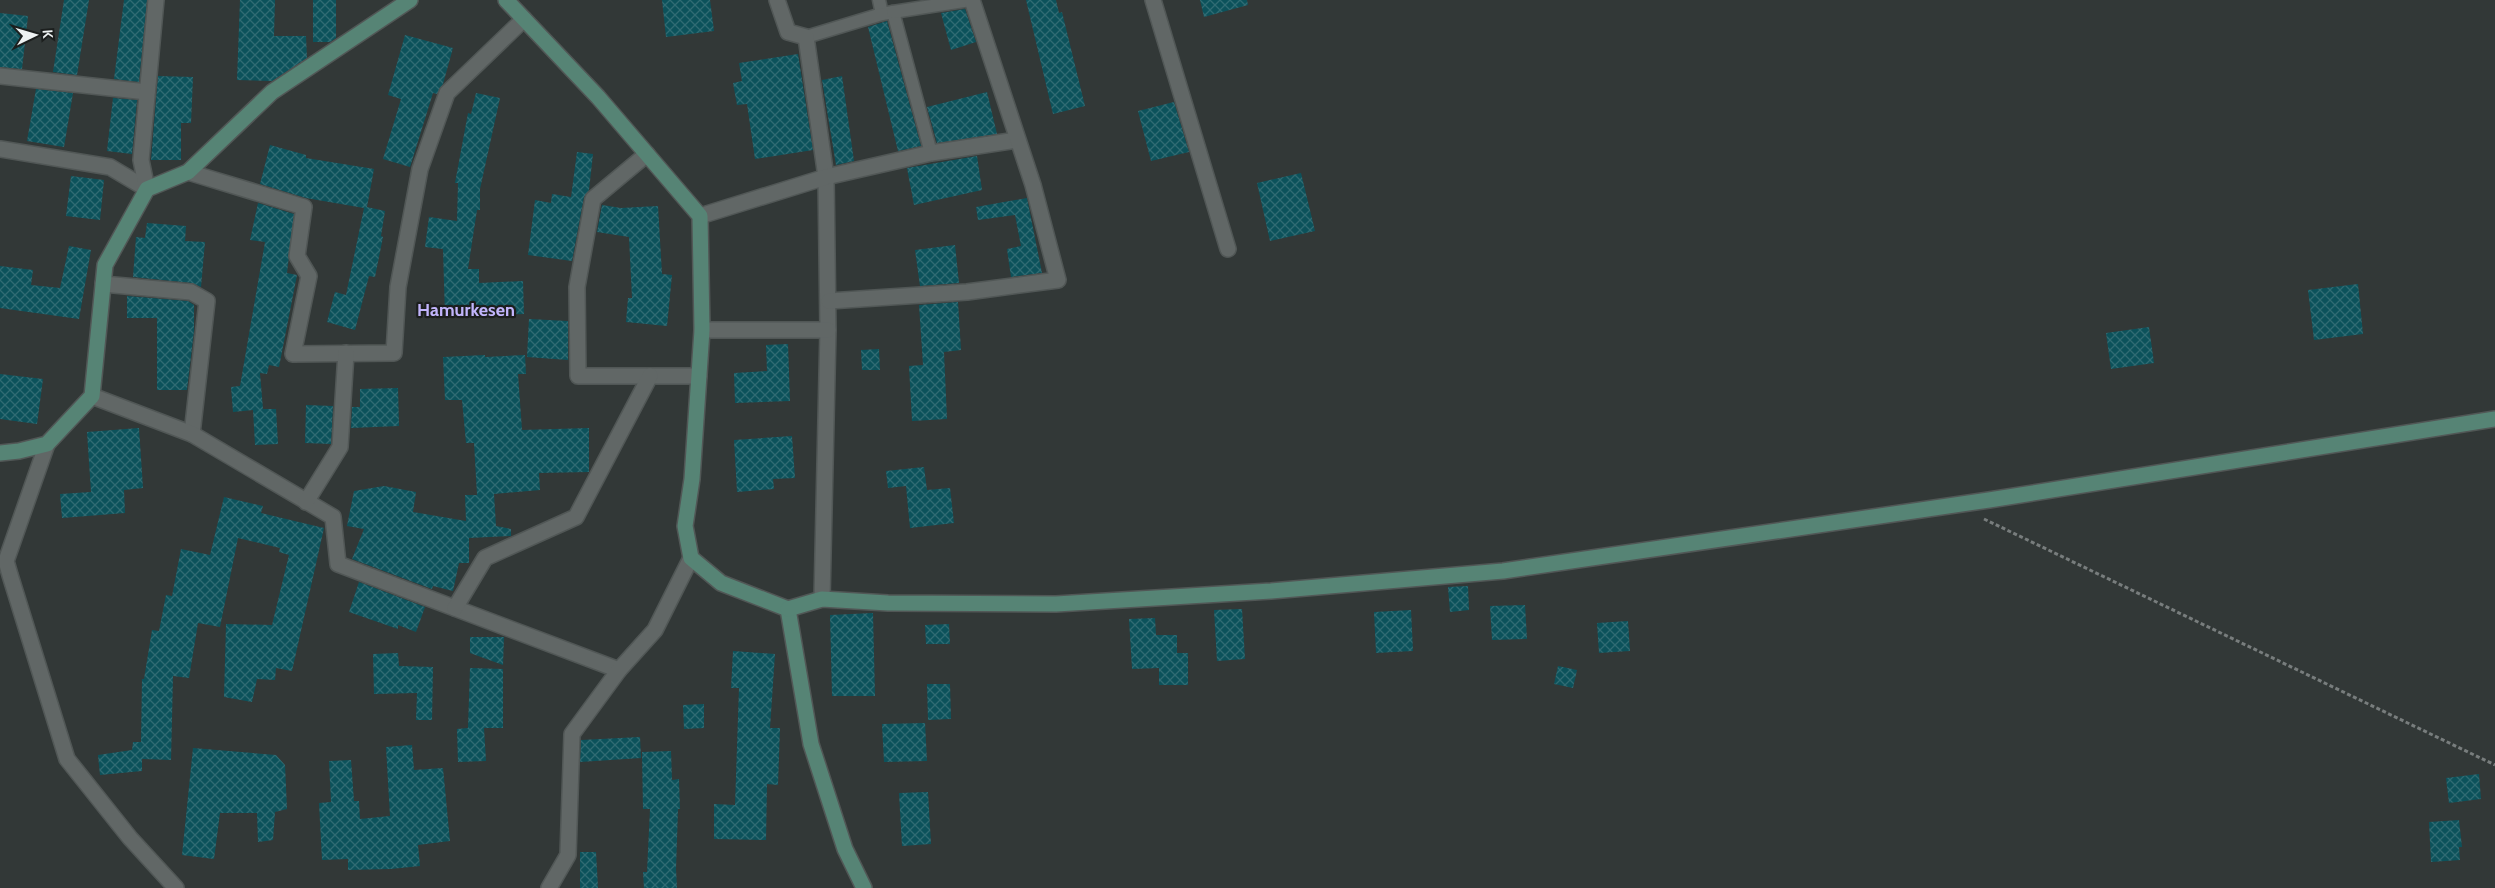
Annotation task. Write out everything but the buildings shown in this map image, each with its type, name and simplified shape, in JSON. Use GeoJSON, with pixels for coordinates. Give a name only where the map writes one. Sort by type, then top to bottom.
{"type":"FeatureCollection","features":[{"type":"Feature","properties":{"kind":"street"},"geometry":{"type":"LineString","coordinates":[[156,0],[141,160],[146,189],[106,264],[92,396],[47,444],[3,558],[67,759],[130,838],[176,888]]}},
{"type":"Feature","properties":{"kind":"street"},"geometry":{"type":"LineString","coordinates":[[146,189],[188,172],[272,92],[410,0]]}},
{"type":"Feature","properties":{"kind":"street"},"geometry":{"type":"LineString","coordinates":[[506,0],[598,97],[700,216],[702,330],[692,479],[685,526],[692,558],[721,583],[788,609],[822,599],[888,603],[1056,604],[1271,591],[1504,570],[1980,502],[2495,419]]}},
{"type":"Feature","properties":{"kind":"street"},"geometry":{"type":"LineString","coordinates":[[777,0],[788,32],[806,37],[826,177],[829,301],[822,599]]}},
{"type":"Feature","properties":{"kind":"street"},"geometry":{"type":"LineString","coordinates":[[829,301],[967,292],[1058,280],[1034,185],[1017,140],[971,0]]}},
{"type":"Feature","properties":{"kind":"street"},"geometry":{"type":"LineString","coordinates":[[1153,0],[1228,249]]}},
{"type":"Feature","properties":{"kind":"street"},"geometry":{"type":"LineString","coordinates":[[188,172],[304,207],[297,256],[309,276],[294,354],[394,353],[398,287],[420,169],[447,93],[524,19]]}},
{"type":"Feature","properties":{"kind":"street"},"geometry":{"type":"LineString","coordinates":[[0,76],[147,92]]}},
{"type":"Feature","properties":{"kind":"street"},"geometry":{"type":"LineString","coordinates":[[700,216],[826,177],[931,153],[1017,140]]}},
{"type":"Feature","properties":{"kind":"street"},"geometry":{"type":"LineString","coordinates":[[0,149],[110,168],[146,189]]}},
{"type":"Feature","properties":{"kind":"street"},"geometry":{"type":"LineString","coordinates":[[647,154],[593,200],[577,287],[578,376],[699,376]]}},
{"type":"Feature","properties":{"kind":"street"},"geometry":{"type":"LineString","coordinates":[[104,284],[191,292],[207,301],[192,434]]}},
{"type":"Feature","properties":{"kind":"street"},"geometry":{"type":"LineString","coordinates":[[702,330],[828,330]]}},
{"type":"Feature","properties":{"kind":"street"},"geometry":{"type":"LineString","coordinates":[[306,502],[340,447],[346,353]]}},
{"type":"Feature","properties":{"kind":"street"},"geometry":{"type":"LineString","coordinates":[[455,608],[485,558],[576,517],[650,376]]}},
{"type":"Feature","properties":{"kind":"street"},"geometry":{"type":"LineString","coordinates":[[92,396],[192,434],[334,517],[338,564],[619,670]]}},
{"type":"Feature","properties":{"kind":"street"},"geometry":{"type":"LineString","coordinates":[[0,453],[19,451],[47,444]]}},
{"type":"Feature","properties":{"kind":"street"},"geometry":{"type":"LineString","coordinates":[[549,888],[568,855],[572,734],[619,670],[655,630],[692,558]]}},
{"type":"Feature","properties":{"kind":"street"},"geometry":{"type":"LineString","coordinates":[[788,609],[811,744],[845,849],[864,888]]}},
{"type":"Feature","properties":{"kind":"lane"},"geometry":{"type":"LineString","coordinates":[[879,0],[888,13],[931,153]]}},
{"type":"Feature","properties":{"kind":"lane"},"geometry":{"type":"LineString","coordinates":[[806,37],[888,13],[971,0]]}},
{"type":"Feature","properties":{"kind":"path"},"geometry":{"type":"LineString","coordinates":[[1982,518],[2495,765]]}},
{"type":"Feature","properties":{"kind":"district","name":"Hamurkesen"},"geometry":{"type":"Point","coordinates":[466,310]}}]}
